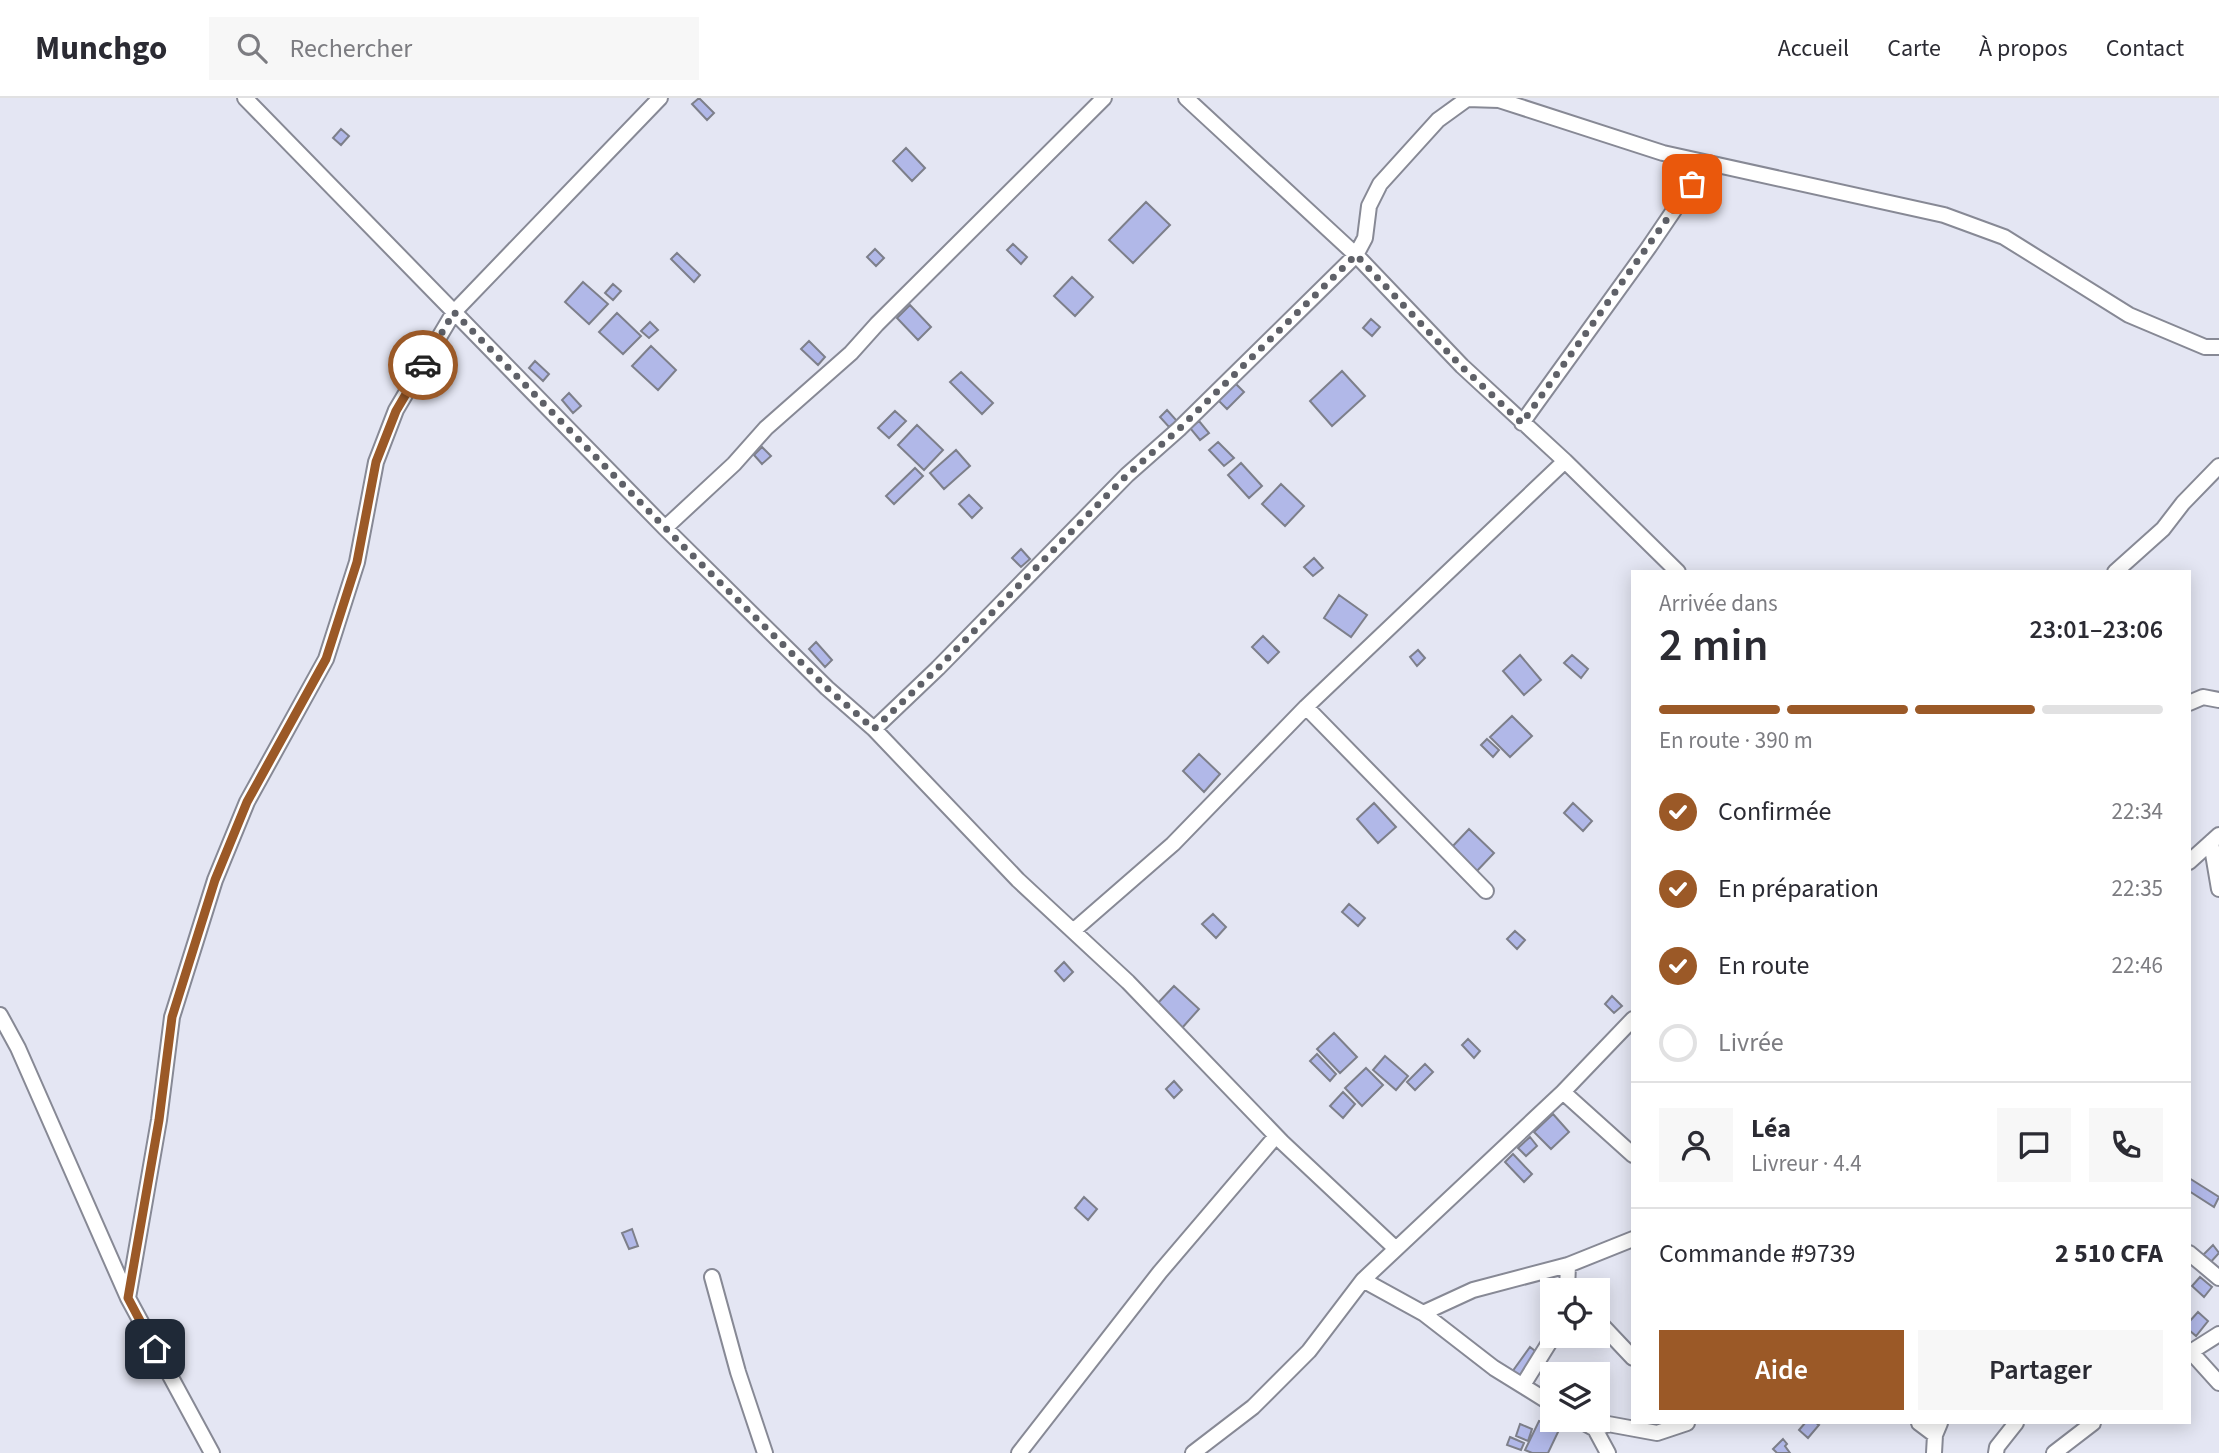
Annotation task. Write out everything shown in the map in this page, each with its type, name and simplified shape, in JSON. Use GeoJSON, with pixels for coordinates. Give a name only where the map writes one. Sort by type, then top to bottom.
{"type":"FeatureCollection","features":[{"type":"Feature","properties":{"kind":"street"},"geometry":{"type":"LineString","coordinates":[[244,98],[666,528],[827,688],[874,729],[1017,880],[1128,982],[1276,1136],[1395,1248]]}},
{"type":"Feature","properties":{"kind":"street"},"geometry":{"type":"LineString","coordinates":[[128,1298],[159,1120],[172,1017],[207,905],[247,802],[326,659],[357,562],[376,462],[396,411],[454,312],[660,98]]}},
{"type":"Feature","properties":{"kind":"street"},"geometry":{"type":"LineString","coordinates":[[666,528],[734,464],[766,428],[851,353],[1104,98]]}},
{"type":"Feature","properties":{"kind":"street"},"geometry":{"type":"LineString","coordinates":[[1186,98],[1356,255],[1424,328],[1676,570]]}},
{"type":"Feature","properties":{"kind":"street"},"geometry":{"type":"LineString","coordinates":[[874,729],[938,668],[1127,475],[1179,429],[1356,255],[1365,239],[1368,206],[1380,184],[1438,120],[1467,99],[1499,100],[1663,153],[1944,215],[2004,237],[2130,315],[2205,347],[2219,347]]}},
{"type":"Feature","properties":{"kind":"street"},"geometry":{"type":"LineString","coordinates":[[1522,423],[1706,163]]}},
{"type":"Feature","properties":{"kind":"street"},"geometry":{"type":"LineString","coordinates":[[1073,931],[1173,844],[1307,707],[1565,461]]}},
{"type":"Feature","properties":{"kind":"street"},"geometry":{"type":"LineString","coordinates":[[2117,570],[2164,529],[2183,503],[2219,466]]}},
{"type":"Feature","properties":{"kind":"street"},"geometry":{"type":"LineString","coordinates":[[2191,702],[2203,697],[2219,701]]}},
{"type":"Feature","properties":{"kind":"street"},"geometry":{"type":"LineString","coordinates":[[1307,707],[1486,891]]}},
{"type":"Feature","properties":{"kind":"street"},"geometry":{"type":"LineString","coordinates":[[2191,860],[2215,838]]}},
{"type":"Feature","properties":{"kind":"street"},"geometry":{"type":"LineString","coordinates":[[2215,838],[2219,889]]}},
{"type":"Feature","properties":{"kind":"street"},"geometry":{"type":"LineString","coordinates":[[0,1015],[18,1048],[128,1298],[212,1453]]}},
{"type":"Feature","properties":{"kind":"street"},"geometry":{"type":"LineString","coordinates":[[1193,1453],[1253,1407],[1300,1361],[1363,1280],[1563,1092],[1631,1020]]}},
{"type":"Feature","properties":{"kind":"street"},"geometry":{"type":"LineString","coordinates":[[0,1036],[18,1048]]}},
{"type":"Feature","properties":{"kind":"street"},"geometry":{"type":"LineString","coordinates":[[1563,1092],[1631,1153]]}},
{"type":"Feature","properties":{"kind":"street"},"geometry":{"type":"LineString","coordinates":[[1019,1453],[1130,1314],[1160,1272],[1276,1136]]}},
{"type":"Feature","properties":{"kind":"street"},"geometry":{"type":"LineString","coordinates":[[1423,1313],[1473,1290],[1568,1265],[1631,1240]]}},
{"type":"Feature","properties":{"kind":"street"},"geometry":{"type":"LineString","coordinates":[[2191,1256],[2219,1279]]}},
{"type":"Feature","properties":{"kind":"street"},"geometry":{"type":"LineString","coordinates":[[1567,1278],[1568,1265]]}},
{"type":"Feature","properties":{"kind":"street"},"geometry":{"type":"LineString","coordinates":[[712,1277],[738,1372],[765,1453]]}},
{"type":"Feature","properties":{"kind":"street"},"geometry":{"type":"LineString","coordinates":[[1363,1280],[1423,1313],[1494,1368],[1540,1396]]}},
{"type":"Feature","properties":{"kind":"street"},"geometry":{"type":"LineString","coordinates":[[1610,1334],[1631,1356]]}},
{"type":"Feature","properties":{"kind":"street"},"geometry":{"type":"LineString","coordinates":[[2191,1352],[2219,1334]]}},
{"type":"Feature","properties":{"kind":"street"},"geometry":{"type":"LineString","coordinates":[[1523,1385],[1546,1348]]}},
{"type":"Feature","properties":{"kind":"street"},"geometry":{"type":"LineString","coordinates":[[2191,1354],[2219,1383]]}},
{"type":"Feature","properties":{"kind":"street"},"geometry":{"type":"LineString","coordinates":[[1610,1424],[1657,1433],[1681,1424]]}},
{"type":"Feature","properties":{"kind":"street"},"geometry":{"type":"LineString","coordinates":[[1996,1453],[1997,1447],[2015,1424]]}},
{"type":"Feature","properties":{"kind":"street"},"geometry":{"type":"LineString","coordinates":[[2064,1450],[2092,1424]]}},
{"type":"Feature","properties":{"kind":"street"},"geometry":{"type":"LineString","coordinates":[[1934,1453],[1937,1429]]}},
{"type":"Feature","properties":{"kind":"street"},"geometry":{"type":"LineString","coordinates":[[1597,1432],[1608,1453]]}},
{"type":"Feature","properties":{"kind":"building"},"geometry":{"type":"Polygon","coordinates":[[[699,98],[714,113],[707,120],[692,104],[699,98]]]}},
{"type":"Feature","properties":{"kind":"building"},"geometry":{"type":"Polygon","coordinates":[[[341,129],[349,136],[341,145],[333,138],[341,129]]]}},
{"type":"Feature","properties":{"kind":"building"},"geometry":{"type":"Polygon","coordinates":[[[906,148],[925,168],[912,181],[893,161],[906,148]]]}},
{"type":"Feature","properties":{"kind":"building"},"geometry":{"type":"Polygon","coordinates":[[[1146,202],[1170,225],[1133,263],[1109,240],[1146,202]]]}},
{"type":"Feature","properties":{"kind":"building"},"geometry":{"type":"Polygon","coordinates":[[[1013,244],[1027,257],[1021,264],[1007,250],[1013,244]]]}},
{"type":"Feature","properties":{"kind":"building"},"geometry":{"type":"Polygon","coordinates":[[[875,249],[884,258],[876,266],[867,257],[875,249]]]}},
{"type":"Feature","properties":{"kind":"building"},"geometry":{"type":"Polygon","coordinates":[[[677,253],[700,275],[694,282],[671,259],[677,253]]]}},
{"type":"Feature","properties":{"kind":"building"},"geometry":{"type":"Polygon","coordinates":[[[1072,277],[1093,297],[1075,316],[1054,296],[1072,277]]]}},
{"type":"Feature","properties":{"kind":"building"},"geometry":{"type":"Polygon","coordinates":[[[583,282],[608,304],[589,324],[565,302],[583,282]]]}},
{"type":"Feature","properties":{"kind":"building"},"geometry":{"type":"Polygon","coordinates":[[[613,284],[621,291],[613,300],[605,293],[613,284]]]}},
{"type":"Feature","properties":{"kind":"building"},"geometry":{"type":"Polygon","coordinates":[[[910,305],[931,327],[918,340],[897,318],[910,305]]]}},
{"type":"Feature","properties":{"kind":"building"},"geometry":{"type":"Polygon","coordinates":[[[617,313],[641,336],[623,354],[599,332],[617,313]]]}},
{"type":"Feature","properties":{"kind":"building"},"geometry":{"type":"Polygon","coordinates":[[[1371,319],[1380,327],[1372,336],[1363,328],[1371,319]]]}},
{"type":"Feature","properties":{"kind":"building"},"geometry":{"type":"Polygon","coordinates":[[[650,322],[658,330],[649,338],[641,331],[650,322]]]}},
{"type":"Feature","properties":{"kind":"building"},"geometry":{"type":"Polygon","coordinates":[[[809,341],[825,357],[818,365],[801,349],[809,341]]]}},
{"type":"Feature","properties":{"kind":"building"},"geometry":{"type":"Polygon","coordinates":[[[651,346],[676,370],[658,390],[632,366],[651,346]]]}},
{"type":"Feature","properties":{"kind":"building"},"geometry":{"type":"Polygon","coordinates":[[[535,361],[549,374],[543,381],[529,368],[535,361]]]}},
{"type":"Feature","properties":{"kind":"building"},"geometry":{"type":"Polygon","coordinates":[[[1342,371],[1365,396],[1332,426],[1310,401],[1342,371]]]}},
{"type":"Feature","properties":{"kind":"building"},"geometry":{"type":"Polygon","coordinates":[[[961,372],[993,403],[982,414],[950,382],[961,372]]]}},
{"type":"Feature","properties":{"kind":"building"},"geometry":{"type":"Polygon","coordinates":[[[1235,383],[1244,392],[1227,409],[1218,400],[1235,383]]]}},
{"type":"Feature","properties":{"kind":"building"},"geometry":{"type":"Polygon","coordinates":[[[569,393],[581,406],[573,413],[562,400],[569,393]]]}},
{"type":"Feature","properties":{"kind":"building"},"geometry":{"type":"Polygon","coordinates":[[[1167,410],[1177,421],[1169,427],[1160,417],[1167,410]]]}},
{"type":"Feature","properties":{"kind":"building"},"geometry":{"type":"Polygon","coordinates":[[[895,411],[906,421],[889,438],[878,428],[895,411]]]}},
{"type":"Feature","properties":{"kind":"building"},"geometry":{"type":"Polygon","coordinates":[[[1199,421],[1209,433],[1200,440],[1190,428],[1199,421]]]}},
{"type":"Feature","properties":{"kind":"building"},"geometry":{"type":"Polygon","coordinates":[[[917,425],[943,450],[924,470],[898,445],[917,425]]]}},
{"type":"Feature","properties":{"kind":"building"},"geometry":{"type":"Polygon","coordinates":[[[1218,442],[1234,458],[1224,466],[1209,450],[1218,442]]]}},
{"type":"Feature","properties":{"kind":"building"},"geometry":{"type":"Polygon","coordinates":[[[762,447],[771,456],[762,464],[754,455],[762,447]]]}},
{"type":"Feature","properties":{"kind":"building"},"geometry":{"type":"Polygon","coordinates":[[[956,450],[970,466],[944,489],[930,473],[956,450]]]}},
{"type":"Feature","properties":{"kind":"building"},"geometry":{"type":"Polygon","coordinates":[[[1241,463],[1262,486],[1249,498],[1228,475],[1241,463]]]}},
{"type":"Feature","properties":{"kind":"building"},"geometry":{"type":"Polygon","coordinates":[[[915,468],[923,476],[894,504],[886,496],[915,468]]]}},
{"type":"Feature","properties":{"kind":"building"},"geometry":{"type":"Polygon","coordinates":[[[1281,484],[1304,506],[1285,526],[1262,504],[1281,484]]]}},
{"type":"Feature","properties":{"kind":"building"},"geometry":{"type":"Polygon","coordinates":[[[969,495],[982,508],[972,518],[959,504],[969,495]]]}},
{"type":"Feature","properties":{"kind":"building"},"geometry":{"type":"Polygon","coordinates":[[[1021,549],[1030,559],[1021,567],[1012,558],[1021,549]]]}},
{"type":"Feature","properties":{"kind":"building"},"geometry":{"type":"Polygon","coordinates":[[[1314,558],[1323,568],[1313,576],[1304,567],[1314,558]]]}},
{"type":"Feature","properties":{"kind":"building"},"geometry":{"type":"Polygon","coordinates":[[[1339,595],[1367,615],[1351,637],[1324,618],[1339,595]]]}},
{"type":"Feature","properties":{"kind":"building"},"geometry":{"type":"Polygon","coordinates":[[[1263,636],[1279,652],[1268,663],[1252,647],[1263,636]]]}},
{"type":"Feature","properties":{"kind":"building"},"geometry":{"type":"Polygon","coordinates":[[[816,642],[832,660],[825,667],[809,649],[816,642]]]}},
{"type":"Feature","properties":{"kind":"building"},"geometry":{"type":"Polygon","coordinates":[[[1418,650],[1425,658],[1417,666],[1410,657],[1418,650]]]}},
{"type":"Feature","properties":{"kind":"building"},"geometry":{"type":"Polygon","coordinates":[[[1520,655],[1541,680],[1524,695],[1503,671],[1520,655]]]}},
{"type":"Feature","properties":{"kind":"building"},"geometry":{"type":"Polygon","coordinates":[[[1572,655],[1588,669],[1581,678],[1564,663],[1572,655]]]}},
{"type":"Feature","properties":{"kind":"building"},"geometry":{"type":"Polygon","coordinates":[[[1512,716],[1532,736],[1510,757],[1490,737],[1512,716]]]}},
{"type":"Feature","properties":{"kind":"building"},"geometry":{"type":"Polygon","coordinates":[[[1487,739],[1499,750],[1493,757],[1481,745],[1487,739]]]}},
{"type":"Feature","properties":{"kind":"building"},"geometry":{"type":"Polygon","coordinates":[[[1199,754],[1220,774],[1204,792],[1183,771],[1199,754]]]}},
{"type":"Feature","properties":{"kind":"building"},"geometry":{"type":"Polygon","coordinates":[[[1374,803],[1396,827],[1378,843],[1357,819],[1374,803]]]}},
{"type":"Feature","properties":{"kind":"building"},"geometry":{"type":"Polygon","coordinates":[[[1573,803],[1592,821],[1583,831],[1564,813],[1573,803]]]}},
{"type":"Feature","properties":{"kind":"building"},"geometry":{"type":"Polygon","coordinates":[[[1469,829],[1494,853],[1475,873],[1450,849],[1469,829]]]}},
{"type":"Feature","properties":{"kind":"building"},"geometry":{"type":"Polygon","coordinates":[[[1349,904],[1365,918],[1358,926],[1342,912],[1349,904]]]}},
{"type":"Feature","properties":{"kind":"building"},"geometry":{"type":"Polygon","coordinates":[[[1213,914],[1226,927],[1216,938],[1202,924],[1213,914]]]}},
{"type":"Feature","properties":{"kind":"building"},"geometry":{"type":"Polygon","coordinates":[[[1515,931],[1525,940],[1517,949],[1507,939],[1515,931]]]}},
{"type":"Feature","properties":{"kind":"building"},"geometry":{"type":"Polygon","coordinates":[[[1064,962],[1073,972],[1064,981],[1055,971],[1064,962]]]}},
{"type":"Feature","properties":{"kind":"building"},"geometry":{"type":"Polygon","coordinates":[[[1174,986],[1199,1009],[1182,1028],[1157,1004],[1174,986]]]}},
{"type":"Feature","properties":{"kind":"building"},"geometry":{"type":"Polygon","coordinates":[[[1612,996],[1622,1006],[1614,1013],[1605,1004],[1612,996]]]}},
{"type":"Feature","properties":{"kind":"building"},"geometry":{"type":"Polygon","coordinates":[[[1334,1033],[1357,1057],[1340,1073],[1317,1049],[1334,1033]]]}},
{"type":"Feature","properties":{"kind":"building"},"geometry":{"type":"Polygon","coordinates":[[[1468,1039],[1480,1051],[1474,1058],[1462,1045],[1468,1039]]]}},
{"type":"Feature","properties":{"kind":"building"},"geometry":{"type":"Polygon","coordinates":[[[1317,1054],[1336,1074],[1330,1081],[1310,1061],[1317,1054]]]}},
{"type":"Feature","properties":{"kind":"building"},"geometry":{"type":"Polygon","coordinates":[[[1385,1056],[1408,1076],[1396,1090],[1373,1070],[1385,1056]]]}},
{"type":"Feature","properties":{"kind":"building"},"geometry":{"type":"Polygon","coordinates":[[[1425,1064],[1433,1072],[1415,1090],[1407,1082],[1425,1064]]]}},
{"type":"Feature","properties":{"kind":"building"},"geometry":{"type":"Polygon","coordinates":[[[1366,1068],[1383,1085],[1362,1106],[1345,1088],[1366,1068]]]}},
{"type":"Feature","properties":{"kind":"building"},"geometry":{"type":"Polygon","coordinates":[[[1174,1081],[1182,1090],[1174,1098],[1166,1089],[1174,1081]]]}},
{"type":"Feature","properties":{"kind":"building"},"geometry":{"type":"Polygon","coordinates":[[[1343,1092],[1355,1104],[1343,1118],[1330,1106],[1343,1092]]]}},
{"type":"Feature","properties":{"kind":"building"},"geometry":{"type":"Polygon","coordinates":[[[1553,1114],[1569,1132],[1551,1149],[1534,1132],[1553,1114]]]}},
{"type":"Feature","properties":{"kind":"building"},"geometry":{"type":"Polygon","coordinates":[[[1530,1137],[1537,1146],[1526,1156],[1518,1148],[1530,1137]]]}},
{"type":"Feature","properties":{"kind":"building"},"geometry":{"type":"Polygon","coordinates":[[[1513,1154],[1532,1174],[1524,1182],[1505,1162],[1513,1154]]]}},
{"type":"Feature","properties":{"kind":"building"},"geometry":{"type":"Polygon","coordinates":[[[2191,1179],[2219,1197],[2214,1207],[2191,1192],[2191,1179]]]}},
{"type":"Feature","properties":{"kind":"building"},"geometry":{"type":"Polygon","coordinates":[[[1084,1197],[1097,1209],[1088,1220],[1075,1208],[1084,1197]]]}},
{"type":"Feature","properties":{"kind":"building"},"geometry":{"type":"Polygon","coordinates":[[[632,1229],[638,1246],[629,1249],[622,1233],[632,1229]]]}},
{"type":"Feature","properties":{"kind":"building"},"geometry":{"type":"Polygon","coordinates":[[[2213,1245],[2219,1253],[2209,1264],[2202,1256],[2213,1245]]]}},
{"type":"Feature","properties":{"kind":"building"},"geometry":{"type":"Polygon","coordinates":[[[2200,1277],[2212,1287],[2204,1297],[2192,1286],[2200,1277]]]}},
{"type":"Feature","properties":{"kind":"building"},"geometry":{"type":"Polygon","coordinates":[[[2198,1312],[2208,1321],[2196,1336],[2191,1332],[2191,1320],[2198,1312]]]}},
{"type":"Feature","properties":{"kind":"building"},"geometry":{"type":"Polygon","coordinates":[[[1530,1347],[1539,1354],[1521,1379],[1512,1372],[1530,1347]]]}},
{"type":"Feature","properties":{"kind":"building"},"geometry":{"type":"Polygon","coordinates":[[[1539,1421],[1540,1432],[1558,1432],[1548,1453],[1525,1450],[1539,1421]]]}},
{"type":"Feature","properties":{"kind":"building"},"geometry":{"type":"Polygon","coordinates":[[[1520,1424],[1532,1429],[1528,1441],[1516,1436],[1520,1424]]]}},
{"type":"Feature","properties":{"kind":"building"},"geometry":{"type":"Polygon","coordinates":[[[1804,1424],[1819,1425],[1808,1438],[1799,1430],[1804,1424]]]}},
{"type":"Feature","properties":{"kind":"building"},"geometry":{"type":"Polygon","coordinates":[[[1510,1437],[1524,1443],[1521,1450],[1507,1445],[1510,1437]]]}},
{"type":"Feature","properties":{"kind":"building"},"geometry":{"type":"Polygon","coordinates":[[[1783,1439],[1790,1453],[1777,1453],[1773,1449],[1783,1439]]]}},
{"type":"Feature","properties":{"kind":"way so far"},"geometry":{"type":"LineString","coordinates":[[423,365],[454,312],[683,546],[827,688],[874,729],[938,668],[1127,475],[1179,429],[1356,255],[1461,366],[1522,423],[1692,184]]}},
{"type":"Feature","properties":{"kind":"route"},"geometry":{"type":"LineString","coordinates":[[155,1349],[128,1298],[159,1120],[172,1017],[215,880],[247,802],[326,659],[357,562],[376,462],[396,411],[423,365]]}}]}
